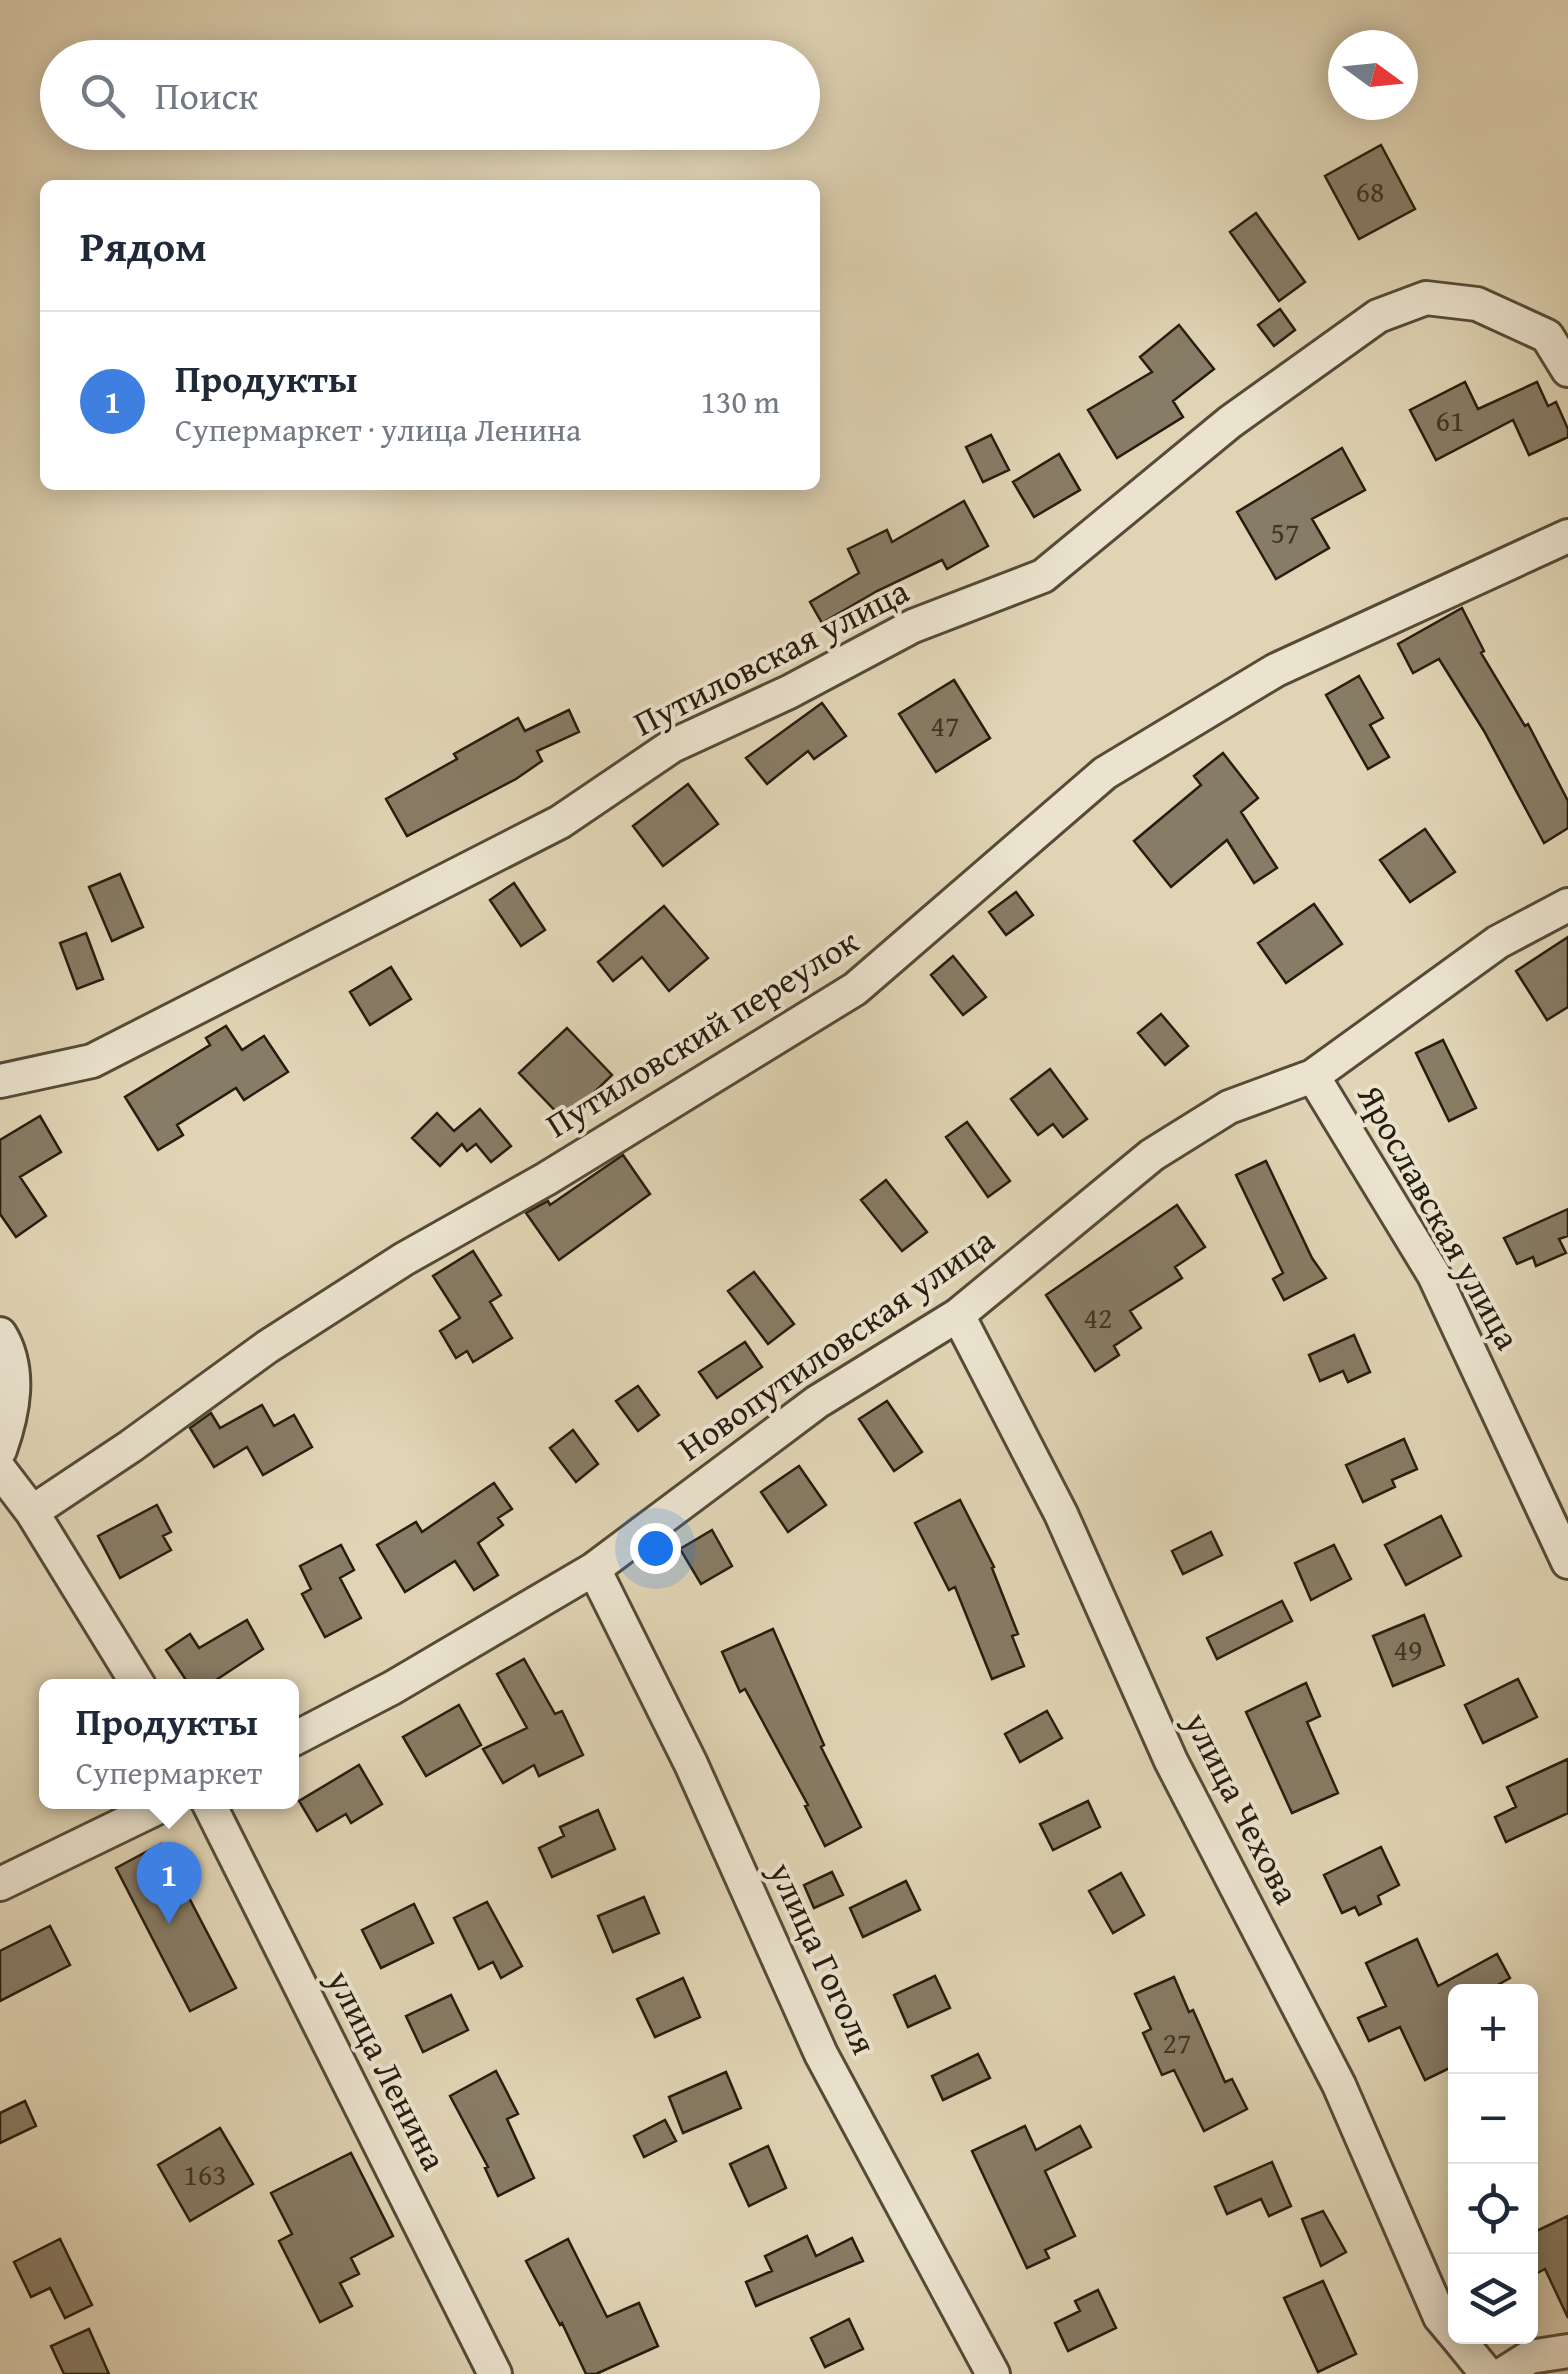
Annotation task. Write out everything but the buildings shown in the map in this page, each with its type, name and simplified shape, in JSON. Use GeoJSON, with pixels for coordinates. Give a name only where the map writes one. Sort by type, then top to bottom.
{"type":"FeatureCollection","features":[{"type":"Feature","properties":{"kind":"street","name":"Путиловская улица"},"geometry":{"type":"LineString","coordinates":[[0,1081],[92,1062],[560,822],[672,746],[789,692],[913,626],[1043,576],[1230,422],[1378,316],[1426,298],[1477,304],[1547,336],[1568,370]]}},
{"type":"Feature","properties":{"kind":"street","name":"Путиловский переулок"},"geometry":{"type":"LineString","coordinates":[[32,1512],[131,1446],[266,1347],[404,1259],[546,1179],[855,989],[1106,774],[1276,670],[1568,536]]}},
{"type":"Feature","properties":{"kind":"street","name":"Новопутиловская улица"},"geometry":{"type":"LineString","coordinates":[[299,1736],[392,1688],[594,1569],[817,1402],[958,1315],[1152,1156],[1229,1107],[1314,1076],[1498,942],[1568,905]]}},
{"type":"Feature","properties":{"kind":"street","name":"Ярославская улица"},"geometry":{"type":"LineString","coordinates":[[1314,1076],[1434,1275],[1568,1562]]}},
{"type":"Feature","properties":{"kind":"street","name":"улица Чехова"},"geometry":{"type":"LineString","coordinates":[[958,1315],[1061,1514],[1171,1760],[1339,2085],[1440,2317],[1448,2326]]}},
{"type":"Feature","properties":{"kind":"street"},"geometry":{"type":"LineString","coordinates":[[0,1334],[14,1389],[10,1421],[0,1450]]}},
{"type":"Feature","properties":{"kind":"street"},"geometry":{"type":"LineString","coordinates":[[0,1470],[32,1512],[135,1679]]}},
{"type":"Feature","properties":{"kind":"street","name":"улица Гоголя"},"geometry":{"type":"LineString","coordinates":[[594,1569],[690,1764],[821,2054],[993,2374]]}},
{"type":"Feature","properties":{"kind":"street"},"geometry":{"type":"LineString","coordinates":[[0,1884],[155,1809]]}},
{"type":"Feature","properties":{"kind":"street","name":"улица Ленина"},"geometry":{"type":"LineString","coordinates":[[212,1809],[495,2374]]}},
{"type":"Feature","properties":{"kind":"street","name":"улица Чехова"},"geometry":{"type":"LineString","coordinates":[[1463,2344],[1487,2374]]}},
{"type":"Feature","properties":{"kind":"street"},"geometry":{"type":"LineString","coordinates":[[1503,2374],[1530,2357],[1568,2350]]}},
{"type":"Feature","properties":{"kind":"place","name":"Продукты"},"geometry":{"type":"Point","coordinates":[169,1924]}}]}
